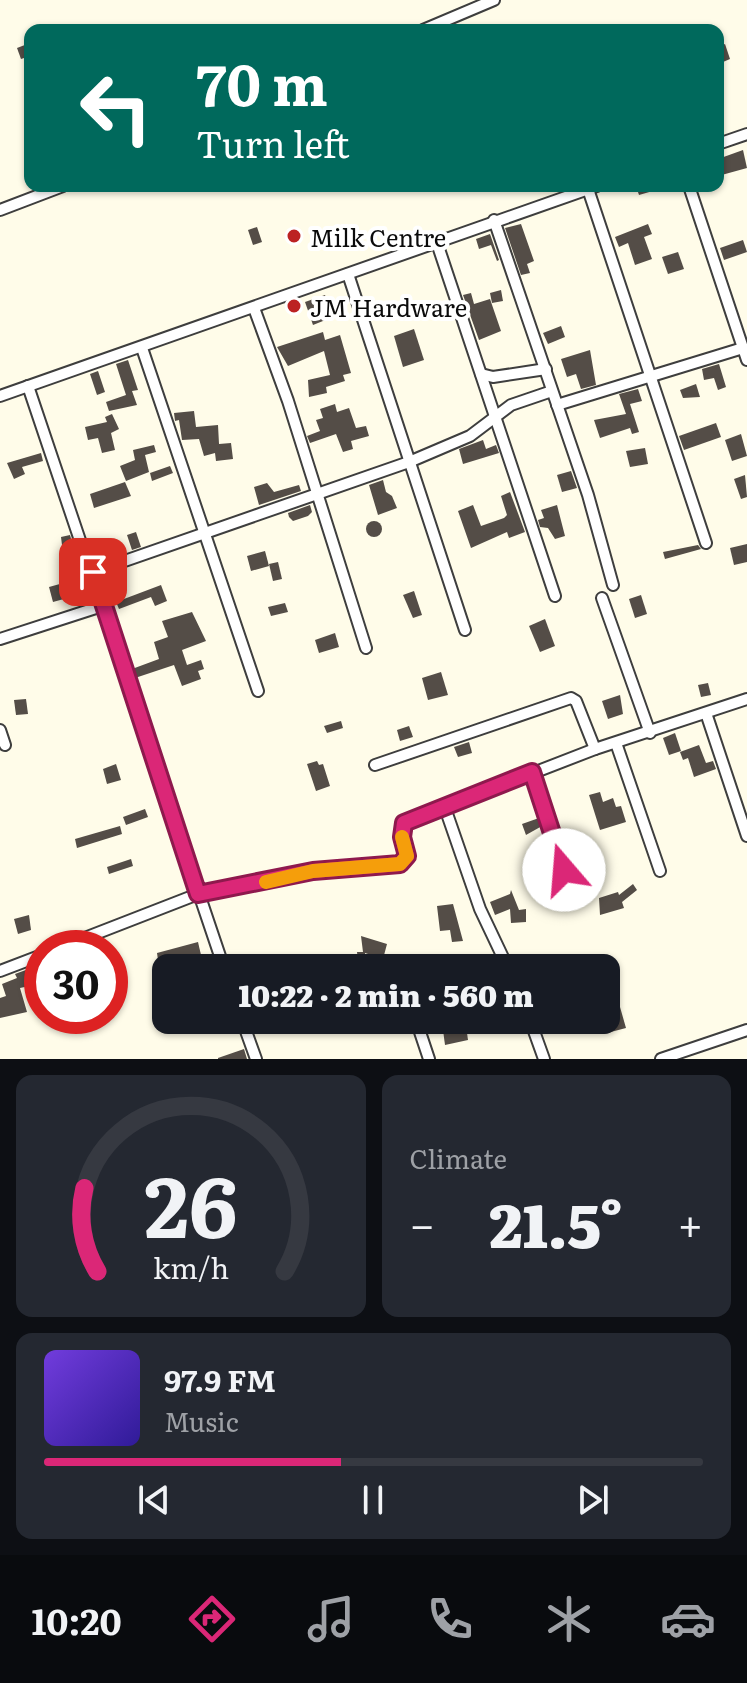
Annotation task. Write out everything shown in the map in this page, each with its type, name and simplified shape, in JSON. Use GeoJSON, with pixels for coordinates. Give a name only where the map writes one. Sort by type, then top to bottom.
{"type":"FeatureCollection","features":[{"type":"Feature","properties":{"kind":"street"},"geometry":{"type":"LineString","coordinates":[[437,24],[494,0]]}},
{"type":"Feature","properties":{"kind":"street"},"geometry":{"type":"LineString","coordinates":[[724,142],[747,134]]}},
{"type":"Feature","properties":{"kind":"street"},"geometry":{"type":"LineString","coordinates":[[0,210],[47,192]]}},
{"type":"Feature","properties":{"kind":"street"},"geometry":{"type":"LineString","coordinates":[[0,396],[254,308],[436,240],[580,192]]}},
{"type":"Feature","properties":{"kind":"street"},"geometry":{"type":"LineString","coordinates":[[593,192],[706,543]]}},
{"type":"Feature","properties":{"kind":"street"},"geometry":{"type":"LineString","coordinates":[[691,192],[747,360]]}},
{"type":"Feature","properties":{"kind":"street"},"geometry":{"type":"LineString","coordinates":[[494,220],[546,369],[613,585]]}},
{"type":"Feature","properties":{"kind":"street"},"geometry":{"type":"LineString","coordinates":[[436,240],[555,596]]}},
{"type":"Feature","properties":{"kind":"street"},"geometry":{"type":"LineString","coordinates":[[348,274],[465,630]]}},
{"type":"Feature","properties":{"kind":"street"},"geometry":{"type":"LineString","coordinates":[[254,308],[288,401],[366,648]]}},
{"type":"Feature","properties":{"kind":"street"},"geometry":{"type":"LineString","coordinates":[[142,348],[258,691]]}},
{"type":"Feature","properties":{"kind":"street"},"geometry":{"type":"LineString","coordinates":[[557,405],[743,348]]}},
{"type":"Feature","properties":{"kind":"street"},"geometry":{"type":"LineString","coordinates":[[481,374],[493,377],[546,369]]}},
{"type":"Feature","properties":{"kind":"street"},"geometry":{"type":"LineString","coordinates":[[28,386],[219,954]]}},
{"type":"Feature","properties":{"kind":"street"},"geometry":{"type":"LineString","coordinates":[[93,572],[205,530],[409,462],[470,436],[511,405],[552,391]]}},
{"type":"Feature","properties":{"kind":"street"},"geometry":{"type":"LineString","coordinates":[[602,598],[650,733]]}},
{"type":"Feature","properties":{"kind":"street"},"geometry":{"type":"LineString","coordinates":[[0,639],[102,606]]}},
{"type":"Feature","properties":{"kind":"street"},"geometry":{"type":"LineString","coordinates":[[375,765],[571,698],[576,701],[595,749]]}},
{"type":"Feature","properties":{"kind":"street"},"geometry":{"type":"LineString","coordinates":[[105,930],[198,894],[313,871],[400,864],[407,856],[402,837],[404,823],[595,749],[747,699]]}},
{"type":"Feature","properties":{"kind":"street"},"geometry":{"type":"LineString","coordinates":[[706,713],[747,836]]}},
{"type":"Feature","properties":{"kind":"street"},"geometry":{"type":"LineString","coordinates":[[0,730],[5,745]]}},
{"type":"Feature","properties":{"kind":"street"},"geometry":{"type":"LineString","coordinates":[[616,743],[660,871]]}},
{"type":"Feature","properties":{"kind":"street"},"geometry":{"type":"LineString","coordinates":[[532,772],[573,895]]}},
{"type":"Feature","properties":{"kind":"street"},"geometry":{"type":"LineString","coordinates":[[445,808],[480,909],[501,954]]}},
{"type":"Feature","properties":{"kind":"street"},"geometry":{"type":"LineString","coordinates":[[0,971],[24,962]]}},
{"type":"Feature","properties":{"kind":"street"},"geometry":{"type":"LineString","coordinates":[[661,1059],[747,1030]]}},
{"type":"Feature","properties":{"kind":"street"},"geometry":{"type":"LineString","coordinates":[[247,1034],[256,1059]]}},
{"type":"Feature","properties":{"kind":"street"},"geometry":{"type":"LineString","coordinates":[[421,1034],[429,1059]]}},
{"type":"Feature","properties":{"kind":"street"},"geometry":{"type":"LineString","coordinates":[[535,1034],[544,1059]]}},
{"type":"Feature","properties":{"kind":"building"},"geometry":{"type":"Polygon","coordinates":[[[724,44],[730,59],[724,62],[724,44]]]}},
{"type":"Feature","properties":{"kind":"building"},"geometry":{"type":"Polygon","coordinates":[[[24,45],[24,58],[21,59],[17,48],[24,45]]]}},
{"type":"Feature","properties":{"kind":"building"},"geometry":{"type":"Polygon","coordinates":[[[743,150],[747,168],[724,174],[724,157],[743,150]]]}},
{"type":"Feature","properties":{"kind":"building"},"geometry":{"type":"Polygon","coordinates":[[[521,224],[534,261],[527,264],[530,273],[521,275],[505,228],[521,224]]]}},
{"type":"Feature","properties":{"kind":"building"},"geometry":{"type":"Polygon","coordinates":[[[648,224],[652,234],[644,237],[652,259],[635,265],[628,243],[619,247],[615,237],[648,224]]]}},
{"type":"Feature","properties":{"kind":"building"},"geometry":{"type":"Polygon","coordinates":[[[257,227],[262,242],[253,245],[248,230],[257,227]]]}},
{"type":"Feature","properties":{"kind":"building"},"geometry":{"type":"Polygon","coordinates":[[[490,234],[497,261],[491,245],[479,249],[476,239],[490,234]]]}},
{"type":"Feature","properties":{"kind":"building"},"geometry":{"type":"Polygon","coordinates":[[[743,240],[747,252],[724,260],[720,248],[743,240]]]}},
{"type":"Feature","properties":{"kind":"building"},"geometry":{"type":"Polygon","coordinates":[[[678,252],[684,269],[668,274],[662,257],[678,252]]]}},
{"type":"Feature","properties":{"kind":"building"},"geometry":{"type":"Polygon","coordinates":[[[501,290],[503,301],[492,303],[490,293],[501,290]]]}},
{"type":"Feature","properties":{"kind":"building"},"geometry":{"type":"Polygon","coordinates":[[[471,293],[474,304],[490,299],[501,331],[479,340],[463,295],[471,293]]]}},
{"type":"Feature","properties":{"kind":"building"},"geometry":{"type":"Polygon","coordinates":[[[325,295],[333,317],[313,325],[305,302],[325,295]]]}},
{"type":"Feature","properties":{"kind":"building"},"geometry":{"type":"Polygon","coordinates":[[[561,326],[565,337],[548,344],[543,333],[561,326]]]}},
{"type":"Feature","properties":{"kind":"building"},"geometry":{"type":"Polygon","coordinates":[[[414,329],[424,360],[403,367],[394,336],[414,329]]]}},
{"type":"Feature","properties":{"kind":"building"},"geometry":{"type":"Polygon","coordinates":[[[323,332],[325,340],[340,335],[351,373],[343,375],[345,381],[326,387],[327,393],[309,397],[308,380],[330,375],[324,351],[288,366],[277,347],[323,332]]]}},
{"type":"Feature","properties":{"kind":"building"},"geometry":{"type":"Polygon","coordinates":[[[590,350],[596,385],[581,389],[576,374],[567,377],[561,359],[590,350]]]}},
{"type":"Feature","properties":{"kind":"building"},"geometry":{"type":"Polygon","coordinates":[[[128,360],[138,390],[132,391],[137,405],[109,411],[106,402],[126,395],[116,364],[128,360]]]}},
{"type":"Feature","properties":{"kind":"building"},"geometry":{"type":"Polygon","coordinates":[[[719,364],[726,387],[718,390],[714,378],[704,380],[702,369],[719,364]]]}},
{"type":"Feature","properties":{"kind":"building"},"geometry":{"type":"Polygon","coordinates":[[[98,371],[105,392],[97,395],[90,374],[98,371]]]}},
{"type":"Feature","properties":{"kind":"building"},"geometry":{"type":"Polygon","coordinates":[[[696,384],[700,397],[683,398],[680,390],[696,384]]]}},
{"type":"Feature","properties":{"kind":"building"},"geometry":{"type":"Polygon","coordinates":[[[638,389],[642,401],[630,404],[639,432],[632,434],[630,428],[600,438],[594,420],[626,414],[619,394],[638,389]]]}},
{"type":"Feature","properties":{"kind":"building"},"geometry":{"type":"Polygon","coordinates":[[[335,404],[337,412],[349,408],[356,428],[366,426],[369,436],[351,441],[353,449],[343,452],[336,434],[310,443],[307,436],[320,431],[316,420],[323,418],[320,409],[335,404]]]}},
{"type":"Feature","properties":{"kind":"building"},"geometry":{"type":"Polygon","coordinates":[[[194,411],[196,427],[218,425],[219,444],[231,443],[233,459],[216,461],[215,453],[204,456],[199,439],[182,440],[179,420],[175,421],[174,413],[194,411]]]}},
{"type":"Feature","properties":{"kind":"building"},"geometry":{"type":"Polygon","coordinates":[[[112,414],[119,429],[111,433],[115,450],[102,453],[98,438],[88,440],[85,427],[107,422],[105,417],[112,414]]]}},
{"type":"Feature","properties":{"kind":"building"},"geometry":{"type":"Polygon","coordinates":[[[716,423],[721,437],[684,450],[679,436],[716,423]]]}},
{"type":"Feature","properties":{"kind":"building"},"geometry":{"type":"Polygon","coordinates":[[[741,434],[747,456],[732,461],[725,440],[741,434]]]}},
{"type":"Feature","properties":{"kind":"building"},"geometry":{"type":"Polygon","coordinates":[[[483,440],[486,449],[496,445],[499,453],[463,464],[459,449],[483,440]]]}},
{"type":"Feature","properties":{"kind":"building"},"geometry":{"type":"Polygon","coordinates":[[[154,445],[156,452],[145,455],[149,472],[126,481],[120,466],[135,460],[133,450],[154,445]]]}},
{"type":"Feature","properties":{"kind":"building"},"geometry":{"type":"Polygon","coordinates":[[[645,448],[648,464],[630,467],[626,451],[645,448]]]}},
{"type":"Feature","properties":{"kind":"building"},"geometry":{"type":"Polygon","coordinates":[[[41,453],[43,461],[22,467],[25,474],[14,479],[7,463],[41,453]]]}},
{"type":"Feature","properties":{"kind":"building"},"geometry":{"type":"Polygon","coordinates":[[[170,466],[173,473],[152,481],[150,473],[170,466]]]}},
{"type":"Feature","properties":{"kind":"building"},"geometry":{"type":"Polygon","coordinates":[[[571,471],[577,488],[562,492],[557,475],[571,471]]]}},
{"type":"Feature","properties":{"kind":"building"},"geometry":{"type":"Polygon","coordinates":[[[745,475],[747,497],[741,499],[734,479],[745,475]]]}},
{"type":"Feature","properties":{"kind":"building"},"geometry":{"type":"Polygon","coordinates":[[[383,480],[386,492],[392,496],[397,508],[378,515],[369,485],[383,480]]]}},
{"type":"Feature","properties":{"kind":"building"},"geometry":{"type":"Polygon","coordinates":[[[125,482],[131,496],[94,508],[90,494],[125,482]]]}},
{"type":"Feature","properties":{"kind":"building"},"geometry":{"type":"Polygon","coordinates":[[[267,483],[274,492],[299,485],[301,491],[259,505],[254,487],[267,483]]]}},
{"type":"Feature","properties":{"kind":"building"},"geometry":{"type":"Polygon","coordinates":[[[510,492],[525,532],[509,538],[507,532],[471,548],[458,511],[473,505],[481,526],[504,518],[507,515],[501,496],[510,492]]]}},
{"type":"Feature","properties":{"kind":"building"},"geometry":{"type":"Polygon","coordinates":[[[310,505],[312,512],[308,516],[293,521],[289,517],[288,513],[310,505]]]}},
{"type":"Feature","properties":{"kind":"building"},"geometry":{"type":"Polygon","coordinates":[[[557,505],[565,536],[555,539],[548,528],[540,527],[538,520],[544,518],[541,510],[557,505]]]}},
{"type":"Feature","properties":{"kind":"building"},"geometry":{"type":"Polygon","coordinates":[[[371,521],[377,521],[382,529],[380,535],[371,537],[366,532],[366,526],[371,521]]]}},
{"type":"Feature","properties":{"kind":"building"},"geometry":{"type":"Polygon","coordinates":[[[136,532],[141,547],[132,550],[127,535],[136,532]]]}},
{"type":"Feature","properties":{"kind":"building"},"geometry":{"type":"Polygon","coordinates":[[[70,535],[78,565],[65,569],[61,537],[70,535]]]}},
{"type":"Feature","properties":{"kind":"building"},"geometry":{"type":"Polygon","coordinates":[[[747,544],[747,562],[734,565],[730,548],[747,544]]]}},
{"type":"Feature","properties":{"kind":"building"},"geometry":{"type":"Polygon","coordinates":[[[698,545],[701,549],[665,559],[663,552],[698,545]]]}},
{"type":"Feature","properties":{"kind":"building"},"geometry":{"type":"Polygon","coordinates":[[[265,551],[269,566],[251,571],[247,556],[265,551]]]}},
{"type":"Feature","properties":{"kind":"building"},"geometry":{"type":"Polygon","coordinates":[[[278,562],[282,579],[273,581],[269,564],[278,562]]]}},
{"type":"Feature","properties":{"kind":"building"},"geometry":{"type":"Polygon","coordinates":[[[67,582],[71,597],[53,602],[49,587],[67,582]]]}},
{"type":"Feature","properties":{"kind":"building"},"geometry":{"type":"Polygon","coordinates":[[[161,585],[167,601],[155,606],[151,597],[119,609],[116,602],[161,585]]]}},
{"type":"Feature","properties":{"kind":"building"},"geometry":{"type":"Polygon","coordinates":[[[414,591],[422,615],[413,618],[403,595],[414,591]]]}},
{"type":"Feature","properties":{"kind":"building"},"geometry":{"type":"Polygon","coordinates":[[[641,595],[647,614],[635,618],[629,599],[641,595]]]}},
{"type":"Feature","properties":{"kind":"building"},"geometry":{"type":"Polygon","coordinates":[[[285,603],[288,612],[271,616],[268,607],[285,603]]]}},
{"type":"Feature","properties":{"kind":"building"},"geometry":{"type":"Polygon","coordinates":[[[192,612],[206,641],[182,650],[187,665],[201,660],[204,669],[198,671],[201,679],[182,686],[174,665],[135,678],[132,669],[159,659],[154,642],[168,637],[162,621],[192,612]]]}},
{"type":"Feature","properties":{"kind":"building"},"geometry":{"type":"Polygon","coordinates":[[[545,619],[555,646],[540,652],[529,626],[545,619]]]}},
{"type":"Feature","properties":{"kind":"building"},"geometry":{"type":"Polygon","coordinates":[[[335,633],[339,647],[319,653],[315,640],[335,633]]]}},
{"type":"Feature","properties":{"kind":"building"},"geometry":{"type":"Polygon","coordinates":[[[441,672],[448,695],[428,700],[422,678],[441,672]]]}},
{"type":"Feature","properties":{"kind":"building"},"geometry":{"type":"Polygon","coordinates":[[[708,683],[711,695],[701,697],[698,685],[708,683]]]}},
{"type":"Feature","properties":{"kind":"building"},"geometry":{"type":"Polygon","coordinates":[[[620,695],[623,714],[608,719],[602,701],[620,695]]]}},
{"type":"Feature","properties":{"kind":"building"},"geometry":{"type":"Polygon","coordinates":[[[26,699],[28,714],[16,715],[14,700],[26,699]]]}},
{"type":"Feature","properties":{"kind":"building"},"geometry":{"type":"Polygon","coordinates":[[[341,721],[343,728],[327,733],[324,726],[341,721]]]}},
{"type":"Feature","properties":{"kind":"building"},"geometry":{"type":"Polygon","coordinates":[[[409,726],[413,737],[400,741],[397,730],[409,726]]]}},
{"type":"Feature","properties":{"kind":"building"},"geometry":{"type":"Polygon","coordinates":[[[675,733],[681,751],[669,755],[663,738],[675,733]]]}},
{"type":"Feature","properties":{"kind":"building"},"geometry":{"type":"Polygon","coordinates":[[[469,742],[472,753],[458,757],[454,747],[469,742]]]}},
{"type":"Feature","properties":{"kind":"building"},"geometry":{"type":"Polygon","coordinates":[[[699,745],[706,763],[713,761],[716,769],[694,777],[688,758],[683,760],[680,752],[699,745]]]}},
{"type":"Feature","properties":{"kind":"building"},"geometry":{"type":"Polygon","coordinates":[[[317,761],[319,765],[323,764],[330,786],[316,791],[307,764],[317,761]]]}},
{"type":"Feature","properties":{"kind":"building"},"geometry":{"type":"Polygon","coordinates":[[[116,764],[121,780],[107,784],[103,769],[116,764]]]}},
{"type":"Feature","properties":{"kind":"building"},"geometry":{"type":"Polygon","coordinates":[[[600,792],[603,802],[613,798],[616,807],[621,806],[626,822],[600,830],[589,795],[600,792]]]}},
{"type":"Feature","properties":{"kind":"building"},"geometry":{"type":"Polygon","coordinates":[[[145,809],[148,817],[126,825],[123,817],[145,809]]]}},
{"type":"Feature","properties":{"kind":"building"},"geometry":{"type":"Polygon","coordinates":[[[539,818],[542,826],[526,835],[522,824],[539,818]]]}},
{"type":"Feature","properties":{"kind":"building"},"geometry":{"type":"Polygon","coordinates":[[[120,826],[122,834],[77,848],[75,839],[120,826]]]}},
{"type":"Feature","properties":{"kind":"building"},"geometry":{"type":"Polygon","coordinates":[[[576,831],[579,840],[567,845],[564,836],[576,831]]]}},
{"type":"Feature","properties":{"kind":"building"},"geometry":{"type":"Polygon","coordinates":[[[131,859],[133,866],[109,874],[107,867],[131,859]]]}},
{"type":"Feature","properties":{"kind":"building"},"geometry":{"type":"Polygon","coordinates":[[[590,879],[594,890],[581,895],[578,884],[590,879]]]}},
{"type":"Feature","properties":{"kind":"building"},"geometry":{"type":"Polygon","coordinates":[[[633,884],[637,890],[622,902],[624,908],[600,915],[599,898],[618,892],[619,895],[633,884]]]}},
{"type":"Feature","properties":{"kind":"building"},"geometry":{"type":"Polygon","coordinates":[[[511,890],[519,910],[526,909],[526,922],[511,923],[510,909],[495,915],[490,902],[510,894],[511,890]]]}},
{"type":"Feature","properties":{"kind":"building"},"geometry":{"type":"Polygon","coordinates":[[[453,904],[463,941],[452,942],[450,930],[440,931],[437,906],[453,904]]]}},
{"type":"Feature","properties":{"kind":"building"},"geometry":{"type":"Polygon","coordinates":[[[29,915],[31,930],[18,934],[14,919],[29,915]]]}},
{"type":"Feature","properties":{"kind":"building"},"geometry":{"type":"Polygon","coordinates":[[[361,936],[387,944],[384,954],[357,954],[363,952],[361,936]]]}},
{"type":"Feature","properties":{"kind":"building"},"geometry":{"type":"Polygon","coordinates":[[[198,942],[201,954],[157,954],[198,942]]]}},
{"type":"Feature","properties":{"kind":"building"},"geometry":{"type":"Polygon","coordinates":[[[24,971],[24,987],[20,988],[24,1013],[0,1018],[0,998],[6,996],[2,984],[17,978],[15,974],[24,971]]]}},
{"type":"Feature","properties":{"kind":"building"},"geometry":{"type":"Polygon","coordinates":[[[620,1007],[626,1028],[620,1030],[620,1007]]]}},
{"type":"Feature","properties":{"kind":"building"},"geometry":{"type":"Polygon","coordinates":[[[444,1034],[467,1034],[468,1040],[445,1045],[444,1034]]]}},
{"type":"Feature","properties":{"kind":"building"},"geometry":{"type":"Polygon","coordinates":[[[244,1049],[247,1059],[218,1059],[218,1058],[244,1049]]]}},
{"type":"Feature","properties":{"kind":"slow traffic"},"geometry":{"type":"LineString","coordinates":[[266,882],[313,871],[400,864],[407,856],[402,837]]}},
{"type":"Feature","properties":{"kind":"place","name":"Milk Centre"},"geometry":{"type":"Point","coordinates":[294,236]}},
{"type":"Feature","properties":{"kind":"place","name":"JM Hardware"},"geometry":{"type":"Point","coordinates":[294,306]}},
{"type":"Feature","properties":{"kind":"route"},"geometry":{"type":"LineString","coordinates":[[93,572],[198,894],[239,889],[313,871],[400,864],[407,856],[402,837],[404,823],[532,772],[564,870]]}}]}
